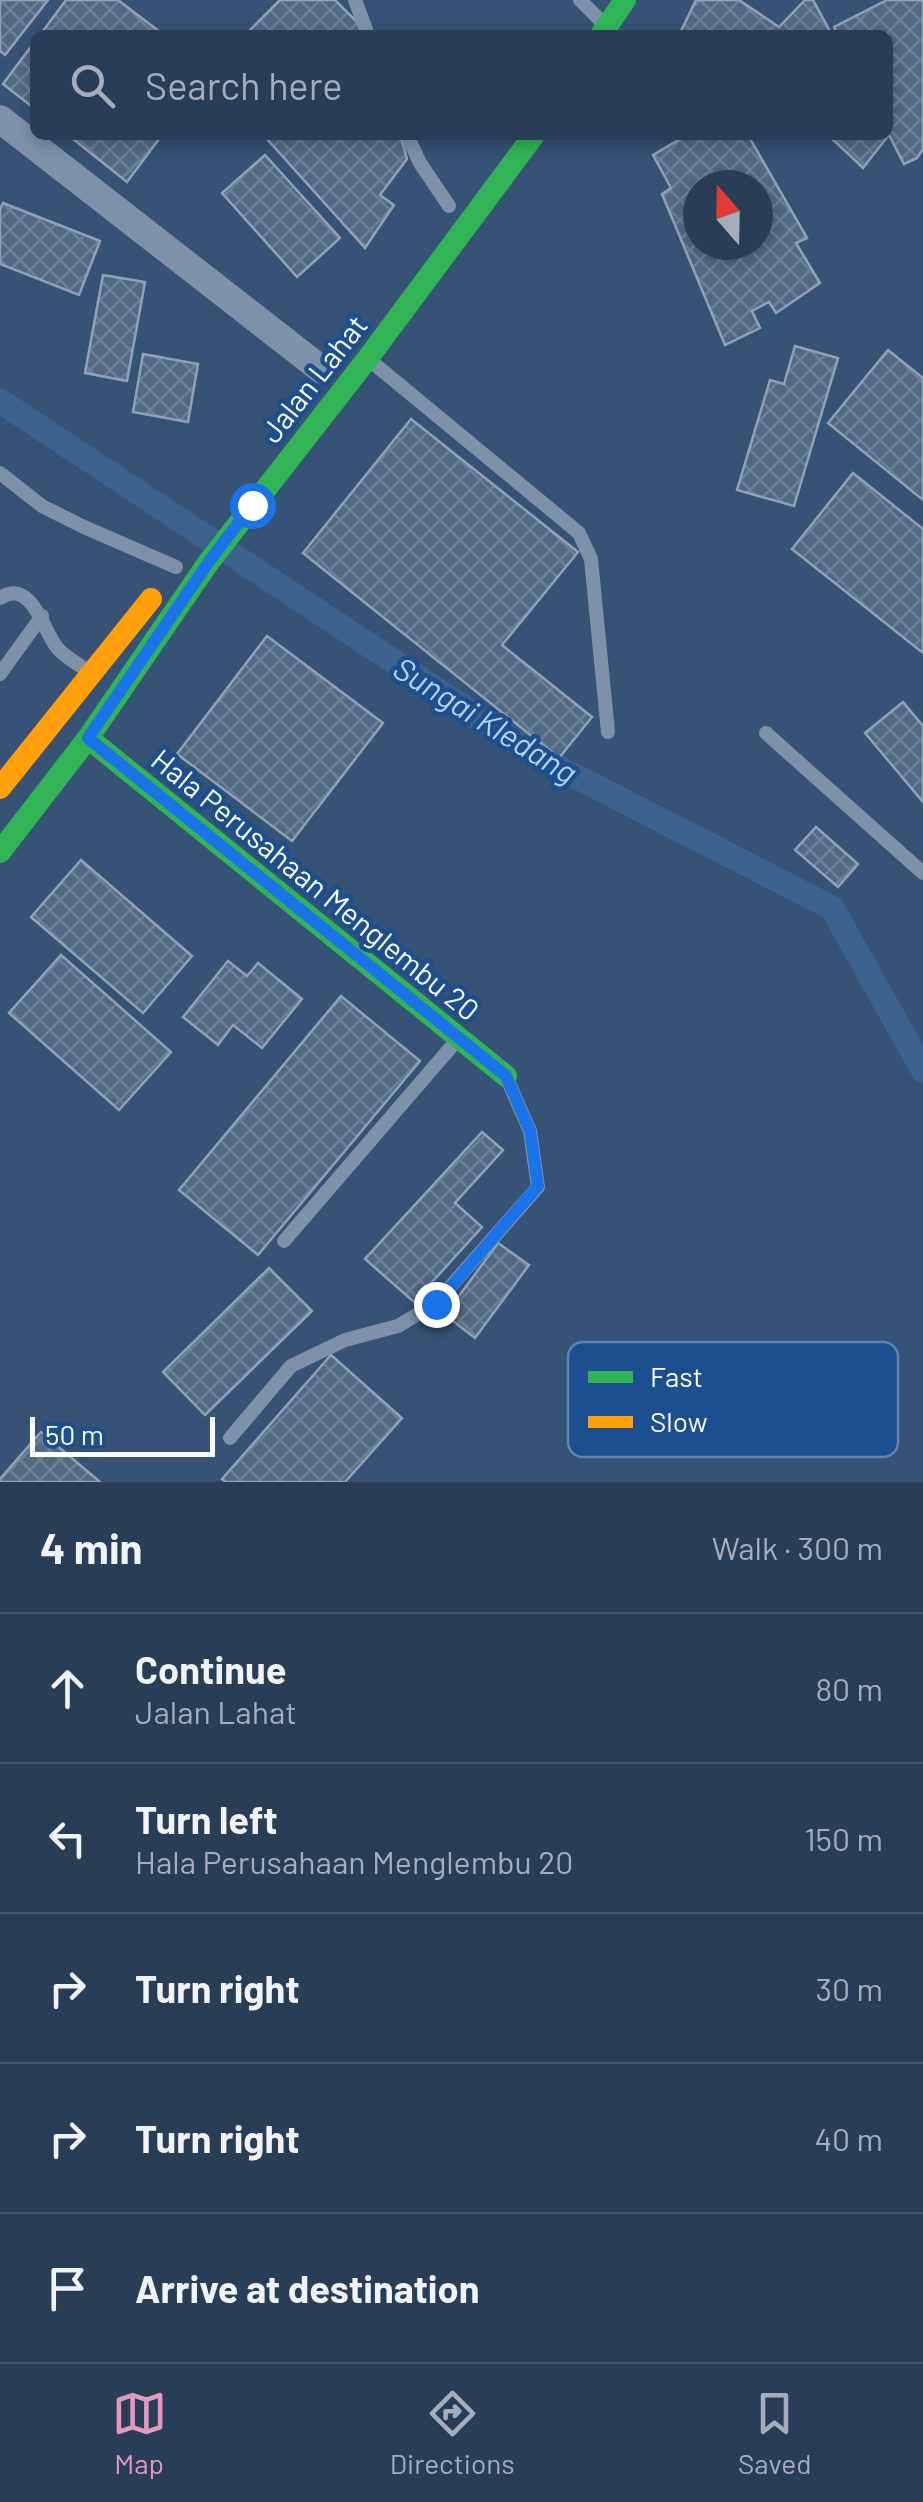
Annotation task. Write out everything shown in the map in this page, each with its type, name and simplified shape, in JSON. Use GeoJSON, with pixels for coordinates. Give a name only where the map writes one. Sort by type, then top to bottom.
{"type":"FeatureCollection","features":[{"type":"Feature","properties":{"kind":"main road"},"geometry":{"type":"LineString","coordinates":[[604,30],[626,0]]}},
{"type":"Feature","properties":{"kind":"main road","name":"Jalan Lahat"},"geometry":{"type":"LineString","coordinates":[[0,852],[88,738],[199,555],[252,505],[368,358],[530,140]]}},
{"type":"Feature","properties":{"kind":"main road","name":"Jalan Lahat"},"geometry":{"type":"LineString","coordinates":[[1,785],[176,567],[199,555]]}},
{"type":"Feature","properties":{"kind":"main road","name":"Hala Perusahaan Menglembu 20"},"geometry":{"type":"LineString","coordinates":[[88,738],[506,1076]]}},
{"type":"Feature","properties":{"kind":"street"},"geometry":{"type":"LineString","coordinates":[[0,119],[323,370]]}},
{"type":"Feature","properties":{"kind":"lane"},"geometry":{"type":"LineString","coordinates":[[355,0],[366,30]]}},
{"type":"Feature","properties":{"kind":"lane"},"geometry":{"type":"LineString","coordinates":[[580,0],[602,30]]}},
{"type":"Feature","properties":{"kind":"lane"},"geometry":{"type":"LineString","coordinates":[[409,140],[449,205]]}},
{"type":"Feature","properties":{"kind":"lane"},"geometry":{"type":"LineString","coordinates":[[368,358],[579,533],[591,559],[608,732]]}},
{"type":"Feature","properties":{"kind":"lane"},"geometry":{"type":"LineString","coordinates":[[0,473],[42,506],[176,567]]}},
{"type":"Feature","properties":{"kind":"lane"},"geometry":{"type":"LineString","coordinates":[[0,598],[9,593],[20,594],[42,616],[56,648],[91,674]]}},
{"type":"Feature","properties":{"kind":"lane"},"geometry":{"type":"LineString","coordinates":[[0,674],[42,616]]}},
{"type":"Feature","properties":{"kind":"lane"},"geometry":{"type":"LineString","coordinates":[[766,733],[923,873]]}},
{"type":"Feature","properties":{"kind":"lane"},"geometry":{"type":"LineString","coordinates":[[284,1241],[459,1039]]}},
{"type":"Feature","properties":{"kind":"lane"},"geometry":{"type":"LineString","coordinates":[[230,1438],[292,1366],[345,1340],[398,1326],[436,1304],[538,1186],[530,1131],[506,1076]]}},
{"type":"Feature","properties":{"kind":"building"},"geometry":{"type":"Polygon","coordinates":[[[0,0],[48,0],[5,55],[0,51],[0,0]]]}},
{"type":"Feature","properties":{"kind":"building"},"geometry":{"type":"Polygon","coordinates":[[[66,0],[118,0],[157,30],[44,30],[66,0]]]}},
{"type":"Feature","properties":{"kind":"building"},"geometry":{"type":"Polygon","coordinates":[[[280,0],[335,0],[363,28],[361,30],[250,30],[280,0]]]}},
{"type":"Feature","properties":{"kind":"building"},"geometry":{"type":"Polygon","coordinates":[[[696,0],[739,0],[779,27],[805,0],[813,0],[829,30],[681,30],[696,0]]]}},
{"type":"Feature","properties":{"kind":"building"},"geometry":{"type":"Polygon","coordinates":[[[887,0],[923,0],[923,149],[917,158],[904,164],[892,140],[893,30],[834,27],[887,0]]]}},
{"type":"Feature","properties":{"kind":"building"},"geometry":{"type":"Polygon","coordinates":[[[30,48],[30,105],[3,84],[30,48]]]}},
{"type":"Feature","properties":{"kind":"building"},"geometry":{"type":"Polygon","coordinates":[[[74,140],[158,140],[127,182],[74,140]]]}},
{"type":"Feature","properties":{"kind":"building"},"geometry":{"type":"Polygon","coordinates":[[[268,140],[401,140],[407,159],[380,195],[394,205],[365,248],[268,140]]]}},
{"type":"Feature","properties":{"kind":"building"},"geometry":{"type":"Polygon","coordinates":[[[678,140],[751,140],[768,170],[683,170],[683,244],[662,194],[671,188],[653,155],[678,140]]]}},
{"type":"Feature","properties":{"kind":"building"},"geometry":{"type":"Polygon","coordinates":[[[833,140],[885,140],[863,168],[833,140]]]}},
{"type":"Feature","properties":{"kind":"building"},"geometry":{"type":"Polygon","coordinates":[[[265,155],[340,238],[297,277],[222,193],[265,155]]]}},
{"type":"Feature","properties":{"kind":"building"},"geometry":{"type":"Polygon","coordinates":[[[773,179],[807,238],[796,243],[820,283],[776,313],[769,302],[752,311],[760,328],[725,345],[690,260],[773,260],[773,179]]]}},
{"type":"Feature","properties":{"kind":"building"},"geometry":{"type":"Polygon","coordinates":[[[3,203],[100,241],[79,295],[0,264],[3,203]]]}},
{"type":"Feature","properties":{"kind":"building"},"geometry":{"type":"Polygon","coordinates":[[[103,275],[145,282],[127,381],[85,373],[103,275]]]}},
{"type":"Feature","properties":{"kind":"building"},"geometry":{"type":"Polygon","coordinates":[[[795,346],[838,358],[794,506],[737,490],[770,380],[784,384],[795,346]]]}},
{"type":"Feature","properties":{"kind":"building"},"geometry":{"type":"Polygon","coordinates":[[[888,350],[923,378],[923,500],[828,423],[888,350]]]}},
{"type":"Feature","properties":{"kind":"building"},"geometry":{"type":"Polygon","coordinates":[[[143,354],[198,364],[188,422],[133,412],[143,354]]]}},
{"type":"Feature","properties":{"kind":"building"},"geometry":{"type":"Polygon","coordinates":[[[411,419],[578,552],[502,645],[592,717],[559,758],[303,553],[411,419]]]}},
{"type":"Feature","properties":{"kind":"building"},"geometry":{"type":"Polygon","coordinates":[[[853,473],[923,529],[923,653],[792,549],[853,473]]]}},
{"type":"Feature","properties":{"kind":"building"},"geometry":{"type":"Polygon","coordinates":[[[267,636],[383,723],[292,841],[177,754],[267,636]]]}},
{"type":"Feature","properties":{"kind":"building"},"geometry":{"type":"Polygon","coordinates":[[[903,702],[923,726],[923,802],[865,733],[903,702]]]}},
{"type":"Feature","properties":{"kind":"building"},"geometry":{"type":"Polygon","coordinates":[[[816,827],[858,864],[838,887],[795,850],[816,827]]]}},
{"type":"Feature","properties":{"kind":"building"},"geometry":{"type":"Polygon","coordinates":[[[81,860],[192,956],[143,1013],[31,917],[81,860]]]}},
{"type":"Feature","properties":{"kind":"building"},"geometry":{"type":"Polygon","coordinates":[[[61,955],[171,1052],[119,1110],[9,1013],[61,955]]]}},
{"type":"Feature","properties":{"kind":"building"},"geometry":{"type":"Polygon","coordinates":[[[228,961],[247,976],[258,963],[302,999],[262,1048],[233,1025],[218,1045],[183,1017],[228,961]]]}},
{"type":"Feature","properties":{"kind":"building"},"geometry":{"type":"Polygon","coordinates":[[[341,996],[420,1061],[258,1255],[179,1190],[341,996]]]}},
{"type":"Feature","properties":{"kind":"building"},"geometry":{"type":"Polygon","coordinates":[[[482,1132],[503,1150],[455,1203],[482,1227],[414,1302],[365,1259],[482,1132]]]}},
{"type":"Feature","properties":{"kind":"building"},"geometry":{"type":"Polygon","coordinates":[[[498,1243],[529,1265],[475,1338],[445,1315],[498,1243]]]}},
{"type":"Feature","properties":{"kind":"building"},"geometry":{"type":"Polygon","coordinates":[[[269,1268],[312,1311],[205,1415],[163,1372],[269,1268]]]}},
{"type":"Feature","properties":{"kind":"building"},"geometry":{"type":"Polygon","coordinates":[[[331,1355],[402,1418],[345,1482],[222,1479],[331,1355]]]}},
{"type":"Feature","properties":{"kind":"building"},"geometry":{"type":"Polygon","coordinates":[[[41,1432],[100,1482],[0,1482],[41,1432]]]}},
{"type":"Feature","properties":{"kind":"waterway","name":"Sungai Kledang"},"geometry":{"type":"LineString","coordinates":[[0,401],[540,758],[832,908],[923,1070]]}},
{"type":"Feature","properties":{"kind":"traffic: fast"},"geometry":{"type":"LineString","coordinates":[[604,30],[625,0]]}},
{"type":"Feature","properties":{"kind":"traffic: fast"},"geometry":{"type":"LineString","coordinates":[[0,852],[88,738],[208,563],[368,358],[530,140]]}},
{"type":"Feature","properties":{"kind":"traffic: fast"},"geometry":{"type":"LineString","coordinates":[[88,738],[506,1076]]}},
{"type":"Feature","properties":{"kind":"traffic: slow"},"geometry":{"type":"LineString","coordinates":[[0,788],[151,599]]}},
{"type":"Feature","properties":{"kind":"route"},"geometry":{"type":"LineString","coordinates":[[252,505],[88,738],[506,1076],[530,1131],[538,1186],[436,1304]]}}]}
